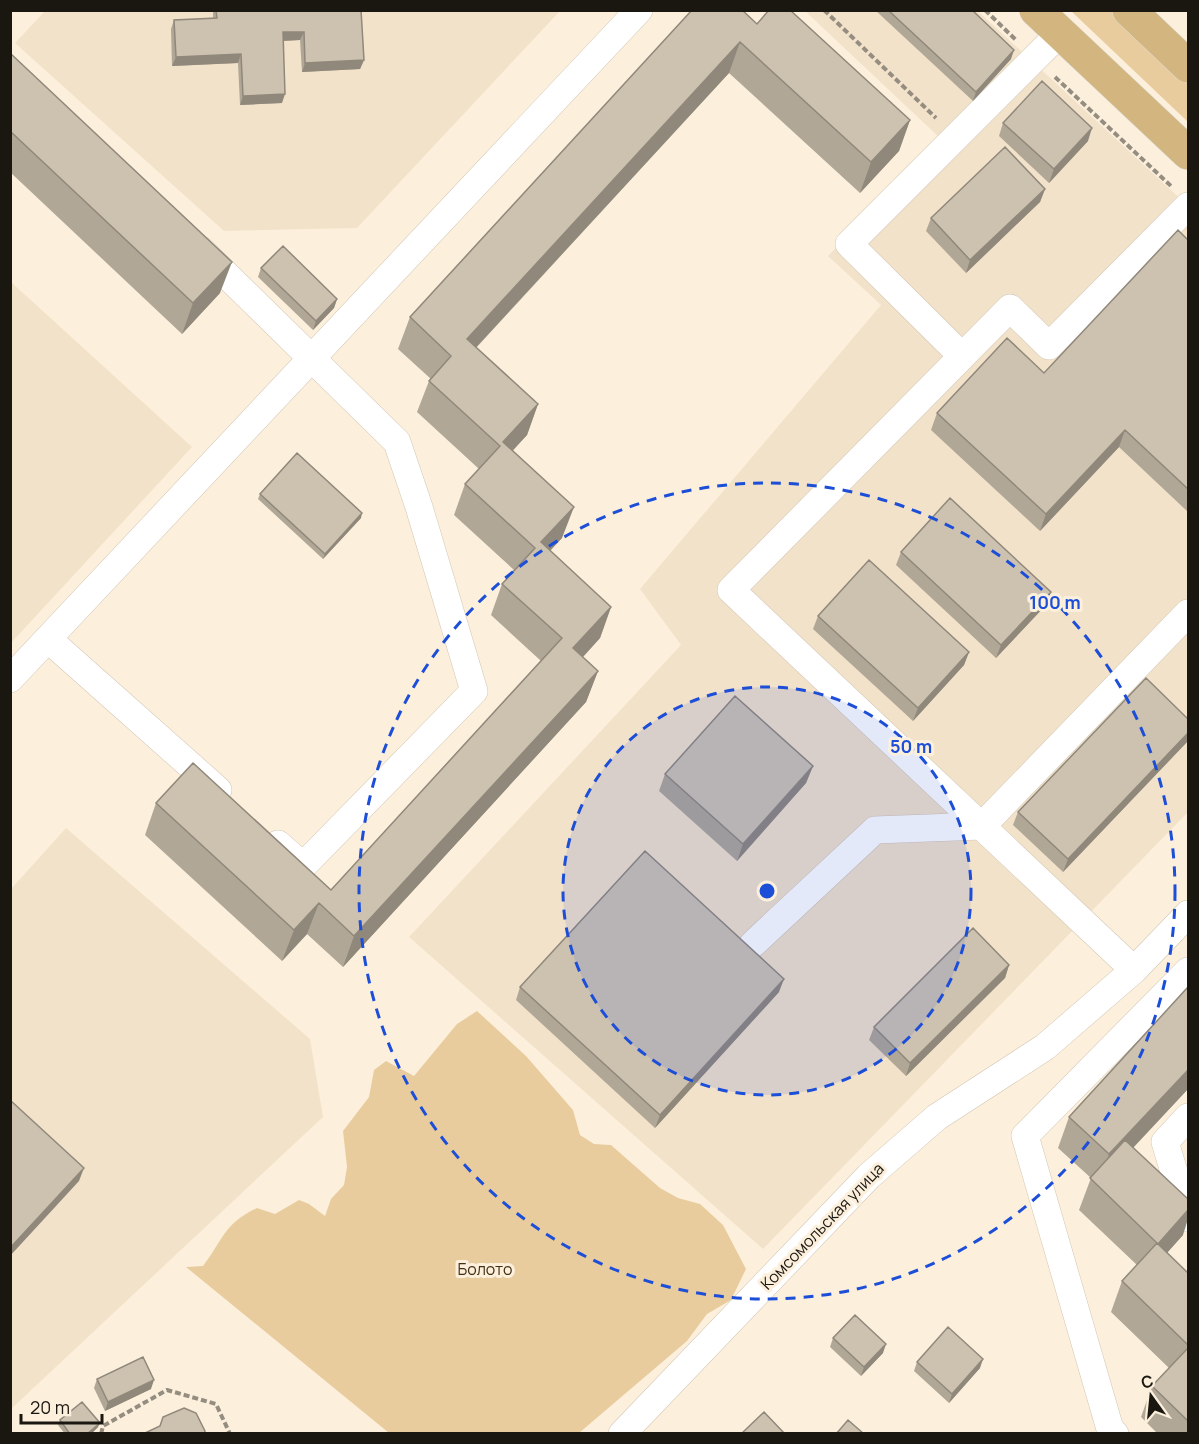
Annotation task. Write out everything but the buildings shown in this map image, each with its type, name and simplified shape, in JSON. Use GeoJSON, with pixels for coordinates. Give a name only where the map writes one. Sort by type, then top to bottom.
{"type":"FeatureCollection","features":[{"type":"Feature","properties":{"kind":"main road"},"geometry":{"type":"LineString","coordinates":[[1036,10],[1188,153]]}},
{"type":"Feature","properties":{"kind":"main road"},"geometry":{"type":"LineString","coordinates":[[1129,10],[1188,66]]}},
{"type":"Feature","properties":{"kind":"street"},"geometry":{"type":"LineString","coordinates":[[10,680],[630,14]]}},
{"type":"Feature","properties":{"kind":"street"},"geometry":{"type":"LineString","coordinates":[[963,356],[849,244],[1060,33]]}},
{"type":"Feature","properties":{"kind":"street"},"geometry":{"type":"LineString","coordinates":[[1134,970],[730,590],[1011,308],[1049,346],[1184,200]]}},
{"type":"Feature","properties":{"kind":"street"},"geometry":{"type":"LineString","coordinates":[[186,236],[397,442],[419,507],[474,691],[303,866],[259,827]]}},
{"type":"Feature","properties":{"kind":"street"},"geometry":{"type":"LineString","coordinates":[[753,944],[875,830],[982,826],[1188,613]]}},
{"type":"Feature","properties":{"kind":"street"},"geometry":{"type":"LineString","coordinates":[[48,639],[232,804]]}},
{"type":"Feature","properties":{"kind":"street","name":"Комсомольская улица"},"geometry":{"type":"LineString","coordinates":[[622,1434],[869,1176],[937,1117],[1045,1047],[1134,970],[1188,914]]}},
{"type":"Feature","properties":{"kind":"street"},"geometry":{"type":"LineString","coordinates":[[1115,1434],[1110,1429],[1025,1136],[1188,971]]}},
{"type":"Feature","properties":{"kind":"street"},"geometry":{"type":"LineString","coordinates":[[1188,1117],[1165,1142],[1188,1218]]}},
{"type":"Feature","properties":{"kind":"path"},"geometry":{"type":"LineString","coordinates":[[824,10],[956,137]]}},
{"type":"Feature","properties":{"kind":"path"},"geometry":{"type":"LineString","coordinates":[[985,10],[1184,200]]}},
{"type":"Feature","properties":{"kind":"path"},"geometry":{"type":"LineString","coordinates":[[101,1434],[104,1426],[166,1390],[216,1404],[230,1434]]}},
{"type":"Feature","properties":{"kind":"shaded area"},"geometry":{"type":"Polygon","coordinates":[[[45,11],[560,11],[357,228],[224,231],[15,43],[45,11]]]}},
{"type":"Feature","properties":{"kind":"shaded area"},"geometry":{"type":"Polygon","coordinates":[[[805,11],[978,11],[1188,206],[1188,812],[763,1249],[409,937],[681,645],[640,589],[881,305],[828,256],[940,138],[805,11]]]}},
{"type":"Feature","properties":{"kind":"shaded area"},"geometry":{"type":"Polygon","coordinates":[[[11,282],[192,447],[11,643],[11,282]]]}},
{"type":"Feature","properties":{"kind":"shaded area"},"geometry":{"type":"Polygon","coordinates":[[[66,828],[310,1039],[323,1117],[11,1409],[11,889],[66,828]]]}},
{"type":"Feature","properties":{"kind":"green space"},"geometry":{"type":"Polygon","coordinates":[[[1071,11],[1112,11],[1188,84],[1188,122],[1071,11]]]}},
{"type":"Feature","properties":{"kind":"green space","name":"Болото"},"geometry":{"type":"Polygon","coordinates":[[[477,1011],[526,1056],[573,1110],[580,1135],[594,1144],[611,1145],[660,1188],[678,1198],[700,1204],[723,1225],[746,1269],[731,1300],[707,1314],[687,1341],[579,1433],[389,1433],[186,1267],[203,1266],[231,1226],[257,1208],[275,1214],[299,1200],[309,1204],[325,1216],[331,1199],[344,1185],[347,1167],[343,1131],[369,1097],[374,1070],[386,1061],[414,1076],[457,1024],[477,1011]]]}}]}
